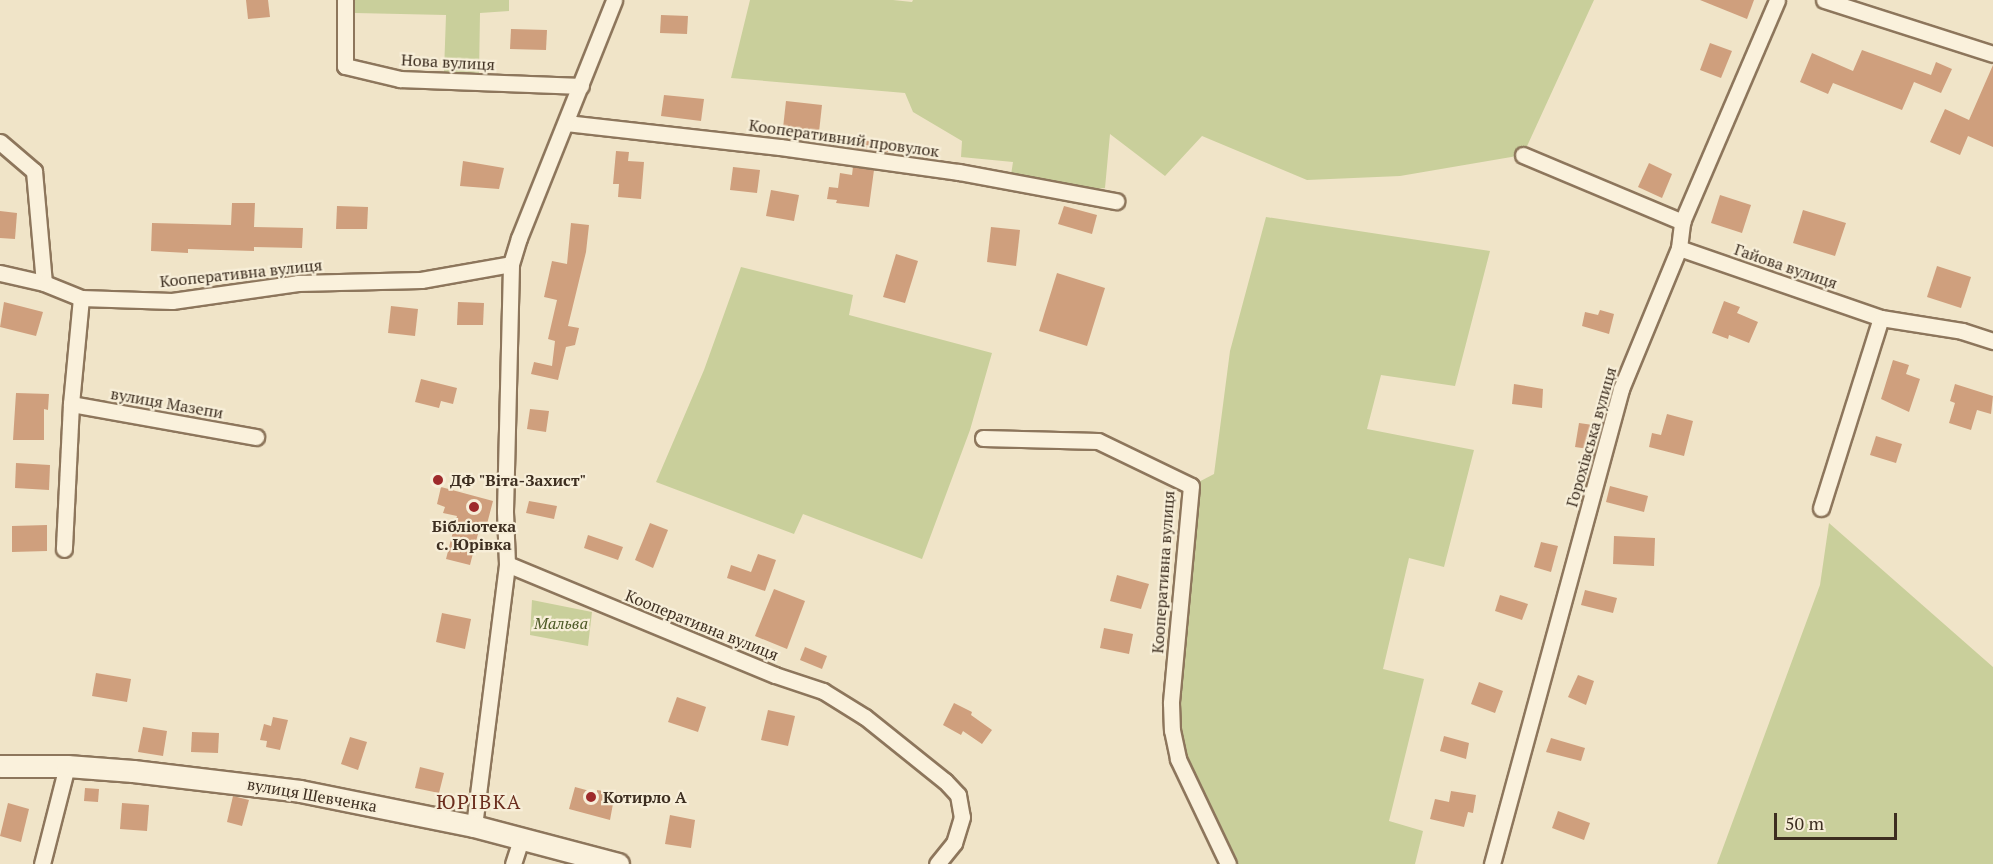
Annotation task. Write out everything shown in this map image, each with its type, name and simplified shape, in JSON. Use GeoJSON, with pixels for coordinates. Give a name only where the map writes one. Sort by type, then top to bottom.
{"type":"FeatureCollection","features":[{"type":"Feature","properties":{"kind":"street","name":"Нова вулиця"},"geometry":{"type":"LineString","coordinates":[[345,0],[345,66],[400,79],[581,86]]}},
{"type":"Feature","properties":{"kind":"street"},"geometry":{"type":"LineString","coordinates":[[474,826],[507,564],[505,511],[512,264],[519,238],[614,0]]}},
{"type":"Feature","properties":{"kind":"street","name":"Горохівська вулиця"},"geometry":{"type":"LineString","coordinates":[[1492,864],[1621,389],[1679,248],[1682,222],[1777,0]]}},
{"type":"Feature","properties":{"kind":"street"},"geometry":{"type":"LineString","coordinates":[[1824,0],[1993,54]]}},
{"type":"Feature","properties":{"kind":"street","name":"Кооперативний провулок"},"geometry":{"type":"LineString","coordinates":[[566,123],[791,148],[959,172],[1116,201]]}},
{"type":"Feature","properties":{"kind":"street"},"geometry":{"type":"LineString","coordinates":[[0,142],[34,171],[44,283]]}},
{"type":"Feature","properties":{"kind":"street"},"geometry":{"type":"LineString","coordinates":[[1523,155],[1682,222]]}},
{"type":"Feature","properties":{"kind":"street","name":"Гайова вулиця"},"geometry":{"type":"LineString","coordinates":[[1679,248],[1881,318],[1962,331],[1993,341]]}},
{"type":"Feature","properties":{"kind":"street","name":"Кооперативна вулиця"},"geometry":{"type":"LineString","coordinates":[[81,298],[172,301],[298,283],[421,280],[512,264]]}},
{"type":"Feature","properties":{"kind":"street"},"geometry":{"type":"LineString","coordinates":[[0,273],[44,283],[81,298],[71,404],[64,549]]}},
{"type":"Feature","properties":{"kind":"street"},"geometry":{"type":"LineString","coordinates":[[1821,508],[1881,318]]}},
{"type":"Feature","properties":{"kind":"street","name":"вулиця Мазепи"},"geometry":{"type":"LineString","coordinates":[[71,404],[256,437]]}},
{"type":"Feature","properties":{"kind":"street","name":"Кооперативна вулиця"},"geometry":{"type":"LineString","coordinates":[[983,438],[1098,441],[1191,486],[1171,703],[1172,730],[1178,759],[1228,864]]}},
{"type":"Feature","properties":{"kind":"street","name":"Кооперативна вулиця"},"geometry":{"type":"LineString","coordinates":[[507,564],[775,675],[823,691],[865,717],[945,781],[958,795],[962,817],[954,843],[938,864]]}},
{"type":"Feature","properties":{"kind":"street","name":"вулиця Шевченка"},"geometry":{"type":"LineString","coordinates":[[0,766],[67,766],[213,778],[300,791],[474,826],[618,864]]}},
{"type":"Feature","properties":{"kind":"street"},"geometry":{"type":"LineString","coordinates":[[42,864],[67,766]]}},
{"type":"Feature","properties":{"kind":"street"},"geometry":{"type":"LineString","coordinates":[[513,864],[521,840]]}},
{"type":"Feature","properties":{"kind":"green space"},"geometry":{"type":"Polygon","coordinates":[[[355,0],[509,0],[509,11],[480,13],[479,75],[444,72],[446,15],[355,13],[355,0]]]}},
{"type":"Feature","properties":{"kind":"green space"},"geometry":{"type":"Polygon","coordinates":[[[750,0],[912,2],[913,0],[1594,0],[1523,155],[1400,176],[1307,180],[1202,136],[1165,176],[1110,134],[1105,188],[1085,190],[1011,175],[1013,162],[961,157],[962,141],[913,112],[905,93],[731,78],[750,0]]]}},
{"type":"Feature","properties":{"kind":"green space"},"geometry":{"type":"Polygon","coordinates":[[[1266,217],[1490,251],[1455,386],[1381,375],[1367,429],[1474,450],[1444,567],[1409,558],[1383,669],[1424,679],[1389,821],[1423,831],[1415,864],[1228,864],[1172,730],[1191,486],[1214,474],[1230,351],[1266,217]]]}},
{"type":"Feature","properties":{"kind":"green space"},"geometry":{"type":"Polygon","coordinates":[[[741,267],[853,295],[849,315],[992,353],[970,430],[922,559],[803,514],[794,534],[656,482],[704,370],[741,267]]]}},
{"type":"Feature","properties":{"kind":"green space"},"geometry":{"type":"Polygon","coordinates":[[[1829,523],[1993,667],[1993,864],[1717,864],[1820,585],[1829,523]]]}},
{"type":"Feature","properties":{"kind":"green space","name":"Мальва"},"geometry":{"type":"Polygon","coordinates":[[[532,600],[592,612],[588,646],[530,635],[532,600]]]}},
{"type":"Feature","properties":{"kind":"building"},"geometry":{"type":"Polygon","coordinates":[[[246,0],[268,0],[270,17],[248,19],[246,0]]]}},
{"type":"Feature","properties":{"kind":"building"},"geometry":{"type":"Polygon","coordinates":[[[1700,0],[1754,0],[1747,19],[1700,0]]]}},
{"type":"Feature","properties":{"kind":"building"},"geometry":{"type":"Polygon","coordinates":[[[661,15],[688,16],[687,34],[660,33],[661,15]]]}},
{"type":"Feature","properties":{"kind":"building"},"geometry":{"type":"Polygon","coordinates":[[[511,29],[547,30],[546,50],[510,49],[511,29]]]}},
{"type":"Feature","properties":{"kind":"building"},"geometry":{"type":"Polygon","coordinates":[[[1710,43],[1732,51],[1721,78],[1700,70],[1710,43]]]}},
{"type":"Feature","properties":{"kind":"building"},"geometry":{"type":"Polygon","coordinates":[[[1862,50],[1931,75],[1936,62],[1952,69],[1941,93],[1914,82],[1902,110],[1833,83],[1828,94],[1800,82],[1812,53],[1853,71],[1862,50]]]}},
{"type":"Feature","properties":{"kind":"building"},"geometry":{"type":"Polygon","coordinates":[[[1993,65],[1993,147],[1968,136],[1960,155],[1930,142],[1945,109],[1969,120],[1993,65]]]}},
{"type":"Feature","properties":{"kind":"building"},"geometry":{"type":"Polygon","coordinates":[[[664,95],[704,99],[701,121],[661,116],[664,95]]]}},
{"type":"Feature","properties":{"kind":"building"},"geometry":{"type":"Polygon","coordinates":[[[786,101],[822,105],[819,132],[783,128],[786,101]]]}},
{"type":"Feature","properties":{"kind":"building"},"geometry":{"type":"Polygon","coordinates":[[[856,139],[889,143],[888,152],[855,148],[856,139]]]}},
{"type":"Feature","properties":{"kind":"building"},"geometry":{"type":"Polygon","coordinates":[[[616,151],[629,152],[628,161],[644,162],[641,199],[618,197],[619,184],[613,184],[616,151]]]}},
{"type":"Feature","properties":{"kind":"building"},"geometry":{"type":"Polygon","coordinates":[[[463,161],[504,168],[499,189],[460,186],[463,161]]]}},
{"type":"Feature","properties":{"kind":"building"},"geometry":{"type":"Polygon","coordinates":[[[1649,163],[1672,174],[1662,198],[1638,187],[1649,163]]]}},
{"type":"Feature","properties":{"kind":"building"},"geometry":{"type":"Polygon","coordinates":[[[733,167],[760,170],[757,193],[730,190],[733,167]]]}},
{"type":"Feature","properties":{"kind":"building"},"geometry":{"type":"Polygon","coordinates":[[[853,167],[874,170],[869,207],[836,203],[837,200],[827,199],[829,187],[838,188],[840,173],[852,175],[853,167]]]}},
{"type":"Feature","properties":{"kind":"building"},"geometry":{"type":"Polygon","coordinates":[[[771,190],[799,195],[794,221],[766,216],[771,190]]]}},
{"type":"Feature","properties":{"kind":"building"},"geometry":{"type":"Polygon","coordinates":[[[1720,195],[1751,205],[1742,233],[1711,223],[1720,195]]]}},
{"type":"Feature","properties":{"kind":"building"},"geometry":{"type":"Polygon","coordinates":[[[232,203],[255,203],[254,227],[303,228],[302,248],[254,247],[254,251],[188,249],[188,253],[151,251],[152,223],[231,225],[232,203]]]}},
{"type":"Feature","properties":{"kind":"building"},"geometry":{"type":"Polygon","coordinates":[[[337,206],[368,207],[367,229],[336,229],[337,206]]]}},
{"type":"Feature","properties":{"kind":"building"},"geometry":{"type":"Polygon","coordinates":[[[1064,206],[1097,215],[1092,234],[1058,224],[1064,206]]]}},
{"type":"Feature","properties":{"kind":"building"},"geometry":{"type":"Polygon","coordinates":[[[1803,210],[1846,223],[1835,256],[1793,243],[1803,210]]]}},
{"type":"Feature","properties":{"kind":"building"},"geometry":{"type":"Polygon","coordinates":[[[0,211],[17,213],[15,239],[0,238],[0,211]]]}},
{"type":"Feature","properties":{"kind":"building"},"geometry":{"type":"Polygon","coordinates":[[[571,223],[589,225],[586,252],[568,326],[579,328],[575,345],[566,347],[558,380],[531,374],[534,362],[552,366],[555,341],[548,339],[557,300],[544,297],[552,261],[567,264],[571,223]]]}},
{"type":"Feature","properties":{"kind":"building"},"geometry":{"type":"Polygon","coordinates":[[[991,227],[1020,230],[1016,266],[987,262],[991,227]]]}},
{"type":"Feature","properties":{"kind":"building"},"geometry":{"type":"Polygon","coordinates":[[[896,254],[918,261],[905,303],[883,297],[896,254]]]}},
{"type":"Feature","properties":{"kind":"building"},"geometry":{"type":"Polygon","coordinates":[[[1937,266],[1971,277],[1961,308],[1927,297],[1937,266]]]}},
{"type":"Feature","properties":{"kind":"building"},"geometry":{"type":"Polygon","coordinates":[[[1057,273],[1105,288],[1087,346],[1039,331],[1057,273]]]}},
{"type":"Feature","properties":{"kind":"building"},"geometry":{"type":"Polygon","coordinates":[[[1724,301],[1740,307],[1737,313],[1758,322],[1749,343],[1729,335],[1728,339],[1712,333],[1724,301]]]}},
{"type":"Feature","properties":{"kind":"building"},"geometry":{"type":"Polygon","coordinates":[[[4,302],[43,312],[36,336],[0,327],[4,302]]]}},
{"type":"Feature","properties":{"kind":"building"},"geometry":{"type":"Polygon","coordinates":[[[458,302],[484,303],[483,325],[457,325],[458,302]]]}},
{"type":"Feature","properties":{"kind":"building"},"geometry":{"type":"Polygon","coordinates":[[[391,306],[418,309],[415,336],[388,333],[391,306]]]}},
{"type":"Feature","properties":{"kind":"building"},"geometry":{"type":"Polygon","coordinates":[[[1600,310],[1614,314],[1609,334],[1582,326],[1585,312],[1598,315],[1600,310]]]}},
{"type":"Feature","properties":{"kind":"building"},"geometry":{"type":"Polygon","coordinates":[[[1893,360],[1909,365],[1906,374],[1920,379],[1909,412],[1881,399],[1893,360]]]}},
{"type":"Feature","properties":{"kind":"building"},"geometry":{"type":"Polygon","coordinates":[[[421,379],[457,388],[453,404],[441,401],[439,408],[415,402],[421,379]]]}},
{"type":"Feature","properties":{"kind":"building"},"geometry":{"type":"Polygon","coordinates":[[[1514,384],[1543,389],[1542,408],[1512,404],[1514,384]]]}},
{"type":"Feature","properties":{"kind":"building"},"geometry":{"type":"Polygon","coordinates":[[[1955,384],[1993,396],[1991,414],[1977,410],[1971,430],[1949,423],[1955,403],[1950,401],[1955,384]]]}},
{"type":"Feature","properties":{"kind":"building"},"geometry":{"type":"Polygon","coordinates":[[[16,393],[49,394],[48,410],[44,409],[44,440],[13,440],[16,393]]]}},
{"type":"Feature","properties":{"kind":"building"},"geometry":{"type":"Polygon","coordinates":[[[530,409],[549,411],[546,432],[527,429],[530,409]]]}},
{"type":"Feature","properties":{"kind":"building"},"geometry":{"type":"Polygon","coordinates":[[[1667,414],[1693,421],[1684,456],[1649,447],[1652,433],[1661,435],[1667,414]]]}},
{"type":"Feature","properties":{"kind":"building"},"geometry":{"type":"Polygon","coordinates":[[[1579,423],[1593,425],[1589,449],[1575,447],[1579,423]]]}},
{"type":"Feature","properties":{"kind":"building"},"geometry":{"type":"Polygon","coordinates":[[[1876,436],[1902,444],[1896,463],[1870,455],[1876,436]]]}},
{"type":"Feature","properties":{"kind":"building"},"geometry":{"type":"Polygon","coordinates":[[[16,463],[50,465],[49,490],[15,488],[16,463]]]}},
{"type":"Feature","properties":{"kind":"building"},"geometry":{"type":"Polygon","coordinates":[[[1610,486],[1648,496],[1644,512],[1606,502],[1610,486]]]}},
{"type":"Feature","properties":{"kind":"building"},"geometry":{"type":"Polygon","coordinates":[[[441,487],[493,501],[487,524],[481,522],[470,565],[446,559],[457,516],[443,513],[445,507],[437,504],[441,487]]]}},
{"type":"Feature","properties":{"kind":"building"},"geometry":{"type":"Polygon","coordinates":[[[529,501],[557,506],[554,519],[526,513],[529,501]]]}},
{"type":"Feature","properties":{"kind":"building"},"geometry":{"type":"Polygon","coordinates":[[[650,523],[668,530],[653,568],[635,560],[650,523]]]}},
{"type":"Feature","properties":{"kind":"building"},"geometry":{"type":"Polygon","coordinates":[[[47,525],[47,551],[12,552],[12,526],[47,525]]]}},
{"type":"Feature","properties":{"kind":"building"},"geometry":{"type":"Polygon","coordinates":[[[588,535],[623,547],[618,560],[584,548],[588,535]]]}},
{"type":"Feature","properties":{"kind":"building"},"geometry":{"type":"Polygon","coordinates":[[[1614,536],[1655,538],[1654,566],[1613,564],[1614,536]]]}},
{"type":"Feature","properties":{"kind":"building"},"geometry":{"type":"Polygon","coordinates":[[[1541,542],[1558,546],[1551,572],[1534,567],[1541,542]]]}},
{"type":"Feature","properties":{"kind":"building"},"geometry":{"type":"Polygon","coordinates":[[[758,554],[776,560],[765,591],[727,578],[731,565],[751,572],[758,554]]]}},
{"type":"Feature","properties":{"kind":"building"},"geometry":{"type":"Polygon","coordinates":[[[1117,575],[1149,584],[1141,609],[1110,601],[1117,575]]]}},
{"type":"Feature","properties":{"kind":"building"},"geometry":{"type":"Polygon","coordinates":[[[774,589],[805,601],[787,649],[755,636],[774,589]]]}},
{"type":"Feature","properties":{"kind":"building"},"geometry":{"type":"Polygon","coordinates":[[[1585,590],[1617,598],[1613,613],[1581,605],[1585,590]]]}},
{"type":"Feature","properties":{"kind":"building"},"geometry":{"type":"Polygon","coordinates":[[[1500,595],[1528,604],[1522,620],[1495,611],[1500,595]]]}},
{"type":"Feature","properties":{"kind":"building"},"geometry":{"type":"Polygon","coordinates":[[[442,613],[471,619],[465,649],[436,642],[442,613]]]}},
{"type":"Feature","properties":{"kind":"building"},"geometry":{"type":"Polygon","coordinates":[[[1104,628],[1133,634],[1129,654],[1100,648],[1104,628]]]}},
{"type":"Feature","properties":{"kind":"building"},"geometry":{"type":"Polygon","coordinates":[[[805,647],[827,656],[822,669],[800,660],[805,647]]]}},
{"type":"Feature","properties":{"kind":"building"},"geometry":{"type":"Polygon","coordinates":[[[96,673],[131,679],[127,702],[92,696],[96,673]]]}},
{"type":"Feature","properties":{"kind":"building"},"geometry":{"type":"Polygon","coordinates":[[[1578,675],[1594,681],[1586,705],[1568,697],[1578,675]]]}},
{"type":"Feature","properties":{"kind":"building"},"geometry":{"type":"Polygon","coordinates":[[[1479,682],[1503,691],[1495,713],[1471,704],[1479,682]]]}},
{"type":"Feature","properties":{"kind":"building"},"geometry":{"type":"Polygon","coordinates":[[[677,697],[706,707],[698,732],[668,722],[677,697]]]}},
{"type":"Feature","properties":{"kind":"building"},"geometry":{"type":"Polygon","coordinates":[[[954,703],[972,712],[971,715],[992,730],[982,744],[963,731],[961,735],[943,725],[954,703]]]}},
{"type":"Feature","properties":{"kind":"building"},"geometry":{"type":"Polygon","coordinates":[[[768,710],[795,716],[788,746],[761,740],[768,710]]]}},
{"type":"Feature","properties":{"kind":"building"},"geometry":{"type":"Polygon","coordinates":[[[273,717],[288,720],[280,750],[266,747],[267,741],[260,740],[264,724],[271,726],[273,717]]]}},
{"type":"Feature","properties":{"kind":"building"},"geometry":{"type":"Polygon","coordinates":[[[143,727],[167,731],[163,756],[138,752],[143,727]]]}},
{"type":"Feature","properties":{"kind":"building"},"geometry":{"type":"Polygon","coordinates":[[[192,732],[219,733],[218,753],[191,752],[192,732]]]}},
{"type":"Feature","properties":{"kind":"building"},"geometry":{"type":"Polygon","coordinates":[[[1444,736],[1469,743],[1466,759],[1440,751],[1444,736]]]}},
{"type":"Feature","properties":{"kind":"building"},"geometry":{"type":"Polygon","coordinates":[[[350,737],[367,742],[358,770],[341,764],[350,737]]]}},
{"type":"Feature","properties":{"kind":"building"},"geometry":{"type":"Polygon","coordinates":[[[1551,738],[1585,748],[1581,761],[1546,752],[1551,738]]]}},
{"type":"Feature","properties":{"kind":"building"},"geometry":{"type":"Polygon","coordinates":[[[420,767],[444,773],[439,793],[415,788],[420,767]]]}},
{"type":"Feature","properties":{"kind":"building"},"geometry":{"type":"Polygon","coordinates":[[[575,787],[597,793],[597,790],[615,793],[610,820],[569,809],[575,787]]]}},
{"type":"Feature","properties":{"kind":"building"},"geometry":{"type":"Polygon","coordinates":[[[85,788],[99,789],[98,802],[84,801],[85,788]]]}},
{"type":"Feature","properties":{"kind":"building"},"geometry":{"type":"Polygon","coordinates":[[[1451,791],[1476,795],[1473,813],[1468,812],[1464,827],[1430,819],[1435,799],[1449,802],[1451,791]]]}},
{"type":"Feature","properties":{"kind":"building"},"geometry":{"type":"Polygon","coordinates":[[[233,796],[249,800],[242,826],[227,822],[233,796]]]}},
{"type":"Feature","properties":{"kind":"building"},"geometry":{"type":"Polygon","coordinates":[[[8,803],[29,809],[21,842],[0,836],[8,803]]]}},
{"type":"Feature","properties":{"kind":"building"},"geometry":{"type":"Polygon","coordinates":[[[122,803],[149,805],[147,831],[120,829],[122,803]]]}},
{"type":"Feature","properties":{"kind":"building"},"geometry":{"type":"Polygon","coordinates":[[[1558,811],[1590,823],[1584,840],[1552,828],[1558,811]]]}},
{"type":"Feature","properties":{"kind":"building"},"geometry":{"type":"Polygon","coordinates":[[[670,815],[695,820],[691,848],[665,844],[670,815]]]}},
{"type":"Feature","properties":{"kind":"place","name":"ДФ \"Віта-Захист\""},"geometry":{"type":"Point","coordinates":[438,480]}},
{"type":"Feature","properties":{"kind":"place","name":"Бібліотека с. Юрівка"},"geometry":{"type":"Point","coordinates":[474,507]}},
{"type":"Feature","properties":{"kind":"place","name":"Котирло А"},"geometry":{"type":"Point","coordinates":[591,797]}},
{"type":"Feature","properties":{"kind":"district","name":"ЮРІВКА"},"geometry":{"type":"Point","coordinates":[479,801]}}]}
